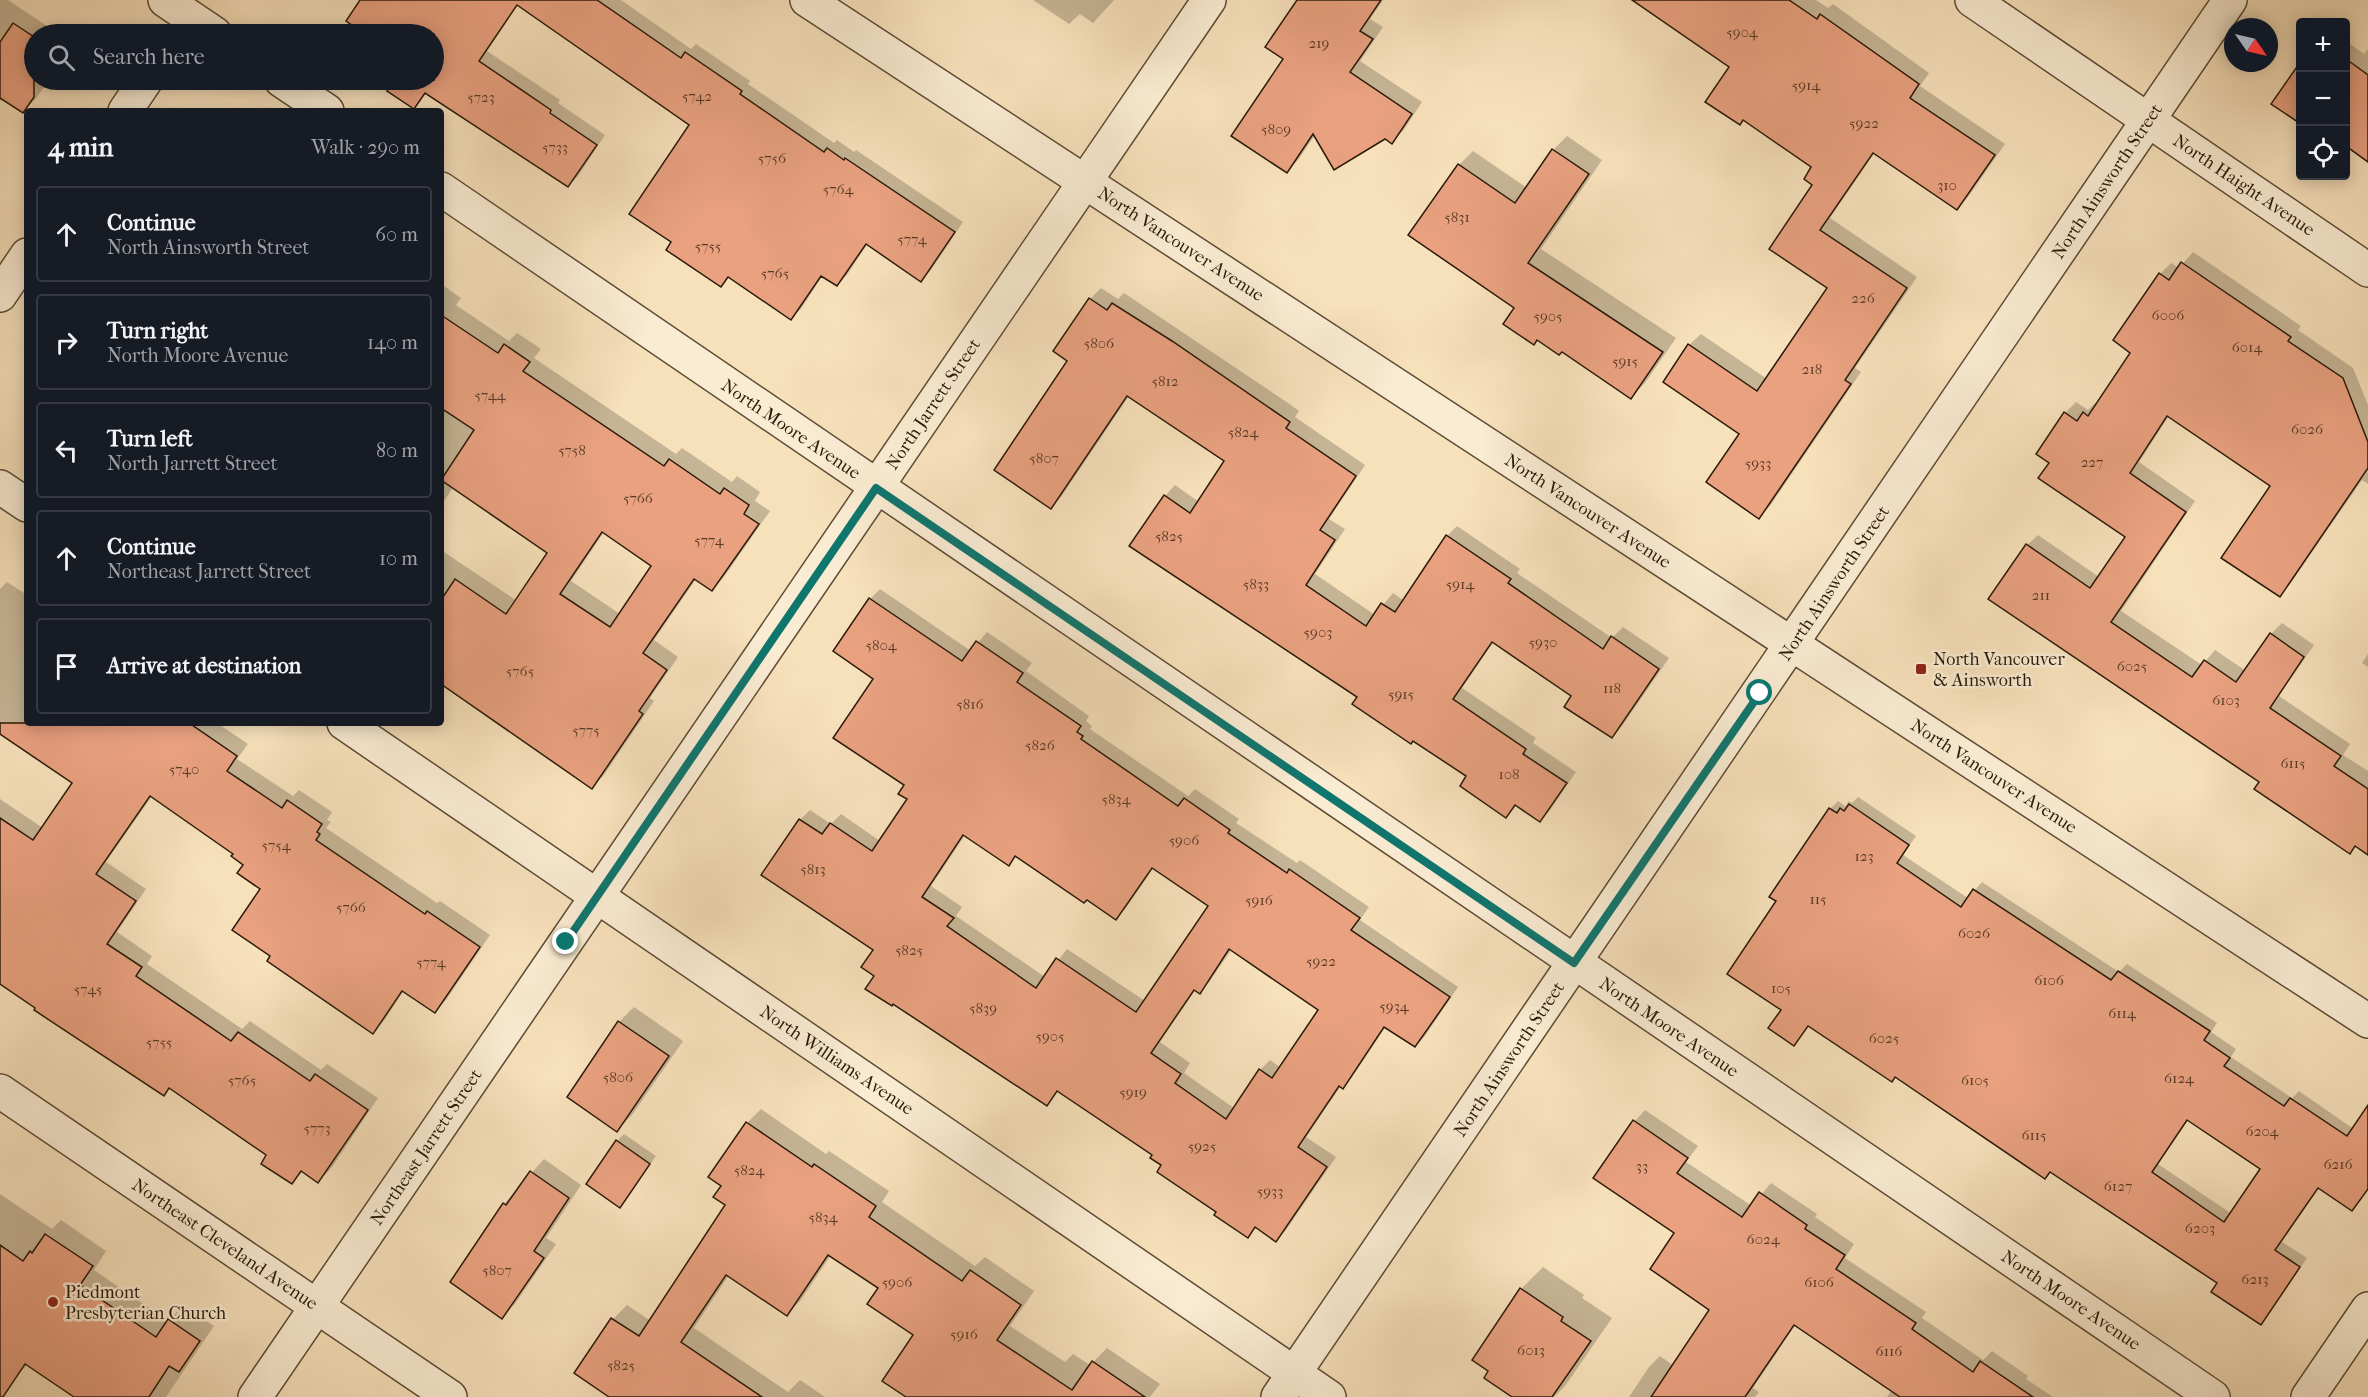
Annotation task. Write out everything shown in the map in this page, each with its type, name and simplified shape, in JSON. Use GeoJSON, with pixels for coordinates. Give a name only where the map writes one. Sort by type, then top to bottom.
{"type":"FeatureCollection","features":[{"type":"Feature","properties":{"kind":"street","name":"North Vancouver Avenue"},"geometry":{"type":"LineString","coordinates":[[807,0],[2368,1021]]}},
{"type":"Feature","properties":{"kind":"street","name":"North Jarrett Street"},"geometry":{"type":"LineString","coordinates":[[597,897],[1209,0]]}},
{"type":"Feature","properties":{"kind":"street","name":"North Haight Avenue"},"geometry":{"type":"LineString","coordinates":[[1972,0],[2368,270]]}},
{"type":"Feature","properties":{"kind":"street","name":"North Ainsworth Street"},"geometry":{"type":"LineString","coordinates":[[1286,1385],[2230,0]]}},
{"type":"Feature","properties":{"kind":"street"},"geometry":{"type":"LineString","coordinates":[[183,13],[200,24]]}},
{"type":"Feature","properties":{"kind":"street"},"geometry":{"type":"LineString","coordinates":[[127,108],[139,90]]}},
{"type":"Feature","properties":{"kind":"street"},"geometry":{"type":"LineString","coordinates":[[296,90],[323,108]]}},
{"type":"Feature","properties":{"kind":"street","name":"North Moore Avenue"},"geometry":{"type":"LineString","coordinates":[[444,191],[876,488],[2213,1397]]}},
{"type":"Feature","properties":{"kind":"street"},"geometry":{"type":"LineString","coordinates":[[0,295],[24,259]]}},
{"type":"Feature","properties":{"kind":"street"},"geometry":{"type":"LineString","coordinates":[[0,487],[24,503]]}},
{"type":"Feature","properties":{"kind":"street","name":"North Williams Avenue"},"geometry":{"type":"LineString","coordinates":[[348,726],[597,897],[1286,1385],[1329,1397]]}},
{"type":"Feature","properties":{"kind":"street","name":"Northeast Jarrett Street"},"geometry":{"type":"LineString","coordinates":[[255,1397],[597,897]]}},
{"type":"Feature","properties":{"kind":"street","name":"Northeast Cleveland Avenue"},"geometry":{"type":"LineString","coordinates":[[0,1091],[450,1397]]}},
{"type":"Feature","properties":{"kind":"street"},"geometry":{"type":"LineString","coordinates":[[2308,1397],[2368,1309]]}},
{"type":"Feature","properties":{"kind":"building"},"geometry":{"type":"Polygon","coordinates":[[[360,0],[597,0],[681,58],[685,52],[742,91],[740,94],[824,152],[827,148],[844,160],[845,158],[955,232],[921,282],[866,244],[837,286],[821,276],[791,320],[728,277],[721,287],[666,250],[671,242],[629,214],[689,125],[517,5],[479,61],[551,110],[550,113],[597,145],[568,187],[425,93],[412,108],[387,91],[444,90],[444,24],[350,24],[346,21],[360,0]]]}},
{"type":"Feature","properties":{"kind":"building"},"geometry":{"type":"Polygon","coordinates":[[[1297,0],[1381,0],[1360,31],[1373,39],[1350,72],[1412,114],[1392,144],[1385,139],[1334,170],[1313,134],[1287,173],[1231,136],[1283,59],[1265,47],[1297,0]]]}},
{"type":"Feature","properties":{"kind":"building"},"geometry":{"type":"Polygon","coordinates":[[[1632,0],[1789,0],[1817,19],[1820,14],[1919,84],[1910,98],[1995,155],[1957,210],[1873,153],[1820,230],[1907,288],[1845,380],[1851,384],[1759,519],[1706,482],[1739,434],[1663,382],[1688,344],[1757,391],[1827,288],[1769,249],[1812,185],[1804,179],[1811,167],[1743,120],[1740,125],[1705,102],[1729,67],[1632,0]]]}},
{"type":"Feature","properties":{"kind":"building"},"geometry":{"type":"Polygon","coordinates":[[[13,23],[24,30],[24,90],[34,90],[34,97],[26,108],[24,108],[23,113],[0,98],[0,42],[13,23]]]}},
{"type":"Feature","properties":{"kind":"building"},"geometry":{"type":"Polygon","coordinates":[[[2350,62],[2368,75],[2368,162],[2350,149],[2350,62]]]}},
{"type":"Feature","properties":{"kind":"building"},"geometry":{"type":"Polygon","coordinates":[[[2296,68],[2296,121],[2271,104],[2296,68]]]}},
{"type":"Feature","properties":{"kind":"building"},"geometry":{"type":"Polygon","coordinates":[[[1552,149],[1589,174],[1528,263],[1663,352],[1631,399],[1562,352],[1559,355],[1537,340],[1534,345],[1503,324],[1514,308],[1408,235],[1458,164],[1515,203],[1552,149]]]}},
{"type":"Feature","properties":{"kind":"building"},"geometry":{"type":"Polygon","coordinates":[[[2181,262],[2291,337],[2288,341],[2343,378],[2368,442],[2368,468],[2280,597],[2221,558],[2270,486],[2167,416],[2130,473],[2186,512],[2111,622],[2192,677],[2204,660],[2236,682],[2270,633],[2304,657],[2270,708],[2341,756],[2334,766],[2368,789],[2368,855],[2355,846],[2350,854],[2254,789],[2259,782],[1988,599],[2026,544],[2090,588],[2125,537],[2038,478],[2049,463],[2036,454],[2064,412],[2077,421],[2083,412],[2088,416],[2130,353],[2113,340],[2159,273],[2169,280],[2181,262]]]}},
{"type":"Feature","properties":{"kind":"building"},"geometry":{"type":"Polygon","coordinates":[[[1089,298],[1107,310],[1112,303],[1172,341],[1290,422],[1286,428],[1356,476],[1320,530],[1335,540],[1306,585],[1366,626],[1381,603],[1395,612],[1446,535],[1511,579],[1508,583],[1603,649],[1611,636],[1659,669],[1612,738],[1564,707],[1571,696],[1492,642],[1453,699],[1526,749],[1523,754],[1567,783],[1540,822],[1515,805],[1506,818],[1460,786],[1466,776],[1413,741],[1411,744],[1352,704],[1357,697],[1129,546],[1164,495],[1190,513],[1224,461],[1127,396],[1051,509],[994,470],[1067,361],[1053,351],[1089,298]]]}},
{"type":"Feature","properties":{"kind":"building"},"geometry":{"type":"Polygon","coordinates":[[[444,317],[498,353],[504,344],[530,362],[523,371],[664,466],[669,459],[720,494],[724,488],[749,505],[744,514],[759,524],[712,591],[694,579],[643,653],[667,670],[639,711],[643,714],[592,789],[444,686],[444,596],[455,579],[506,614],[547,553],[444,482],[444,475],[474,430],[444,410],[444,317]],[[602,532],[560,594],[610,627],[651,566],[602,532]]]}},
{"type":"Feature","properties":{"kind":"building"},"geometry":{"type":"Polygon","coordinates":[[[869,598],[962,661],[976,641],[1023,673],[1017,682],[1081,726],[1077,732],[1083,736],[1081,739],[1178,806],[1184,798],[1230,830],[1228,833],[1287,873],[1289,869],[1360,918],[1351,930],[1450,997],[1415,1047],[1384,1027],[1343,1089],[1339,1086],[1298,1147],[1327,1167],[1276,1242],[1255,1227],[1248,1238],[1214,1215],[1216,1212],[1157,1172],[1161,1165],[1150,1158],[1152,1155],[1057,1091],[1047,1106],[893,1004],[892,1006],[865,989],[874,976],[861,967],[873,950],[761,875],[799,819],[822,834],[830,823],[872,851],[907,799],[898,794],[904,785],[833,738],[873,679],[833,651],[869,598]],[[963,835],[922,897],[954,918],[947,926],[1036,988],[1056,958],[1136,1012],[1208,906],[1152,868],[1116,920],[1087,900],[1084,903],[1015,856],[1009,866],[963,835]],[[1229,949],[1200,994],[1194,990],[1151,1053],[1181,1074],[1175,1083],[1226,1119],[1259,1069],[1272,1078],[1318,1010],[1229,949]]]}},
{"type":"Feature","properties":{"kind":"building"},"geometry":{"type":"Polygon","coordinates":[[[0,723],[24,723],[24,726],[193,726],[237,756],[227,771],[282,808],[287,800],[322,824],[317,832],[320,834],[316,840],[425,914],[427,911],[480,947],[435,1013],[402,991],[373,1034],[267,961],[270,956],[232,930],[260,889],[237,873],[243,865],[231,856],[233,854],[150,796],[96,874],[136,901],[107,944],[142,967],[136,976],[231,1041],[238,1032],[310,1081],[315,1074],[368,1110],[318,1183],[301,1171],[292,1184],[261,1164],[266,1155],[169,1088],[164,1096],[34,1010],[35,1008],[0,984],[0,818],[33,840],[72,783],[0,734],[0,723]]]}},
{"type":"Feature","properties":{"kind":"building"},"geometry":{"type":"Polygon","coordinates":[[[1849,804],[1909,845],[1897,863],[1961,907],[1973,889],[2111,980],[2118,971],[2210,1031],[2204,1040],[2230,1058],[2224,1066],[2284,1106],[2290,1098],[2347,1136],[2368,1105],[2368,1189],[2352,1211],[2318,1188],[2275,1250],[2300,1267],[2261,1325],[2211,1292],[2217,1283],[2050,1172],[2045,1179],[1895,1077],[1892,1082],[1808,1026],[1794,1046],[1768,1028],[1781,1010],[1727,974],[1776,901],[1769,897],[1829,808],[1837,813],[1840,808],[1844,811],[1849,804]],[[2187,1120],[2152,1172],[2224,1222],[2260,1169],[2187,1120]]]}},
{"type":"Feature","properties":{"kind":"building"},"geometry":{"type":"Polygon","coordinates":[[[618,1021],[669,1056],[617,1132],[567,1097],[618,1021]]]}},
{"type":"Feature","properties":{"kind":"building"},"geometry":{"type":"Polygon","coordinates":[[[1633,1120],[1688,1158],[1677,1173],[1742,1217],[1759,1192],[1807,1225],[1805,1229],[1845,1255],[1836,1269],[1916,1323],[1912,1329],[1973,1372],[1980,1361],[2033,1397],[1900,1397],[1794,1325],[1745,1397],[1651,1397],[1709,1310],[1650,1269],[1674,1233],[1593,1178],[1633,1120]]]}},
{"type":"Feature","properties":{"kind":"building"},"geometry":{"type":"Polygon","coordinates":[[[746,1122],[812,1167],[814,1164],[876,1206],[869,1217],[962,1281],[970,1270],[1021,1305],[997,1340],[1072,1390],[1092,1361],[1145,1397],[906,1397],[882,1381],[913,1335],[867,1304],[878,1288],[828,1255],[787,1316],[726,1275],[681,1342],[762,1397],[609,1397],[574,1373],[611,1318],[639,1336],[725,1205],[713,1197],[721,1186],[708,1177],[746,1122]]]}},
{"type":"Feature","properties":{"kind":"building"},"geometry":{"type":"Polygon","coordinates":[[[616,1140],[650,1164],[620,1208],[586,1184],[616,1140]]]}},
{"type":"Feature","properties":{"kind":"building"},"geometry":{"type":"Polygon","coordinates":[[[530,1171],[569,1198],[534,1251],[544,1258],[502,1319],[450,1282],[503,1203],[506,1205],[530,1171]]]}},
{"type":"Feature","properties":{"kind":"building","name":"Piedmont Presbyterian Church"},"geometry":{"type":"Polygon","coordinates":[[[45,1234],[93,1266],[80,1285],[156,1337],[168,1319],[200,1341],[179,1372],[169,1366],[149,1397],[74,1397],[25,1364],[3,1397],[0,1397],[0,1245],[23,1261],[30,1251],[32,1253],[45,1234]]]}},
{"type":"Feature","properties":{"kind":"building"},"geometry":{"type":"Polygon","coordinates":[[[1520,1288],[1563,1317],[1561,1321],[1591,1341],[1552,1397],[1512,1397],[1484,1378],[1488,1371],[1472,1360],[1520,1288]]]}},
{"type":"Feature","properties":{"kind":"place","name":"North Vancouver & Ainsworth"},"geometry":{"type":"Point","coordinates":[1921,669]}},
{"type":"Feature","properties":{"kind":"place","name":"Piedmont Presbyterian Church"},"geometry":{"type":"Point","coordinates":[53,1302]}},
{"type":"Feature","properties":{"kind":"route"},"geometry":{"type":"LineString","coordinates":[[566,942],[876,488],[1574,963],[1760,693]]}}]}
